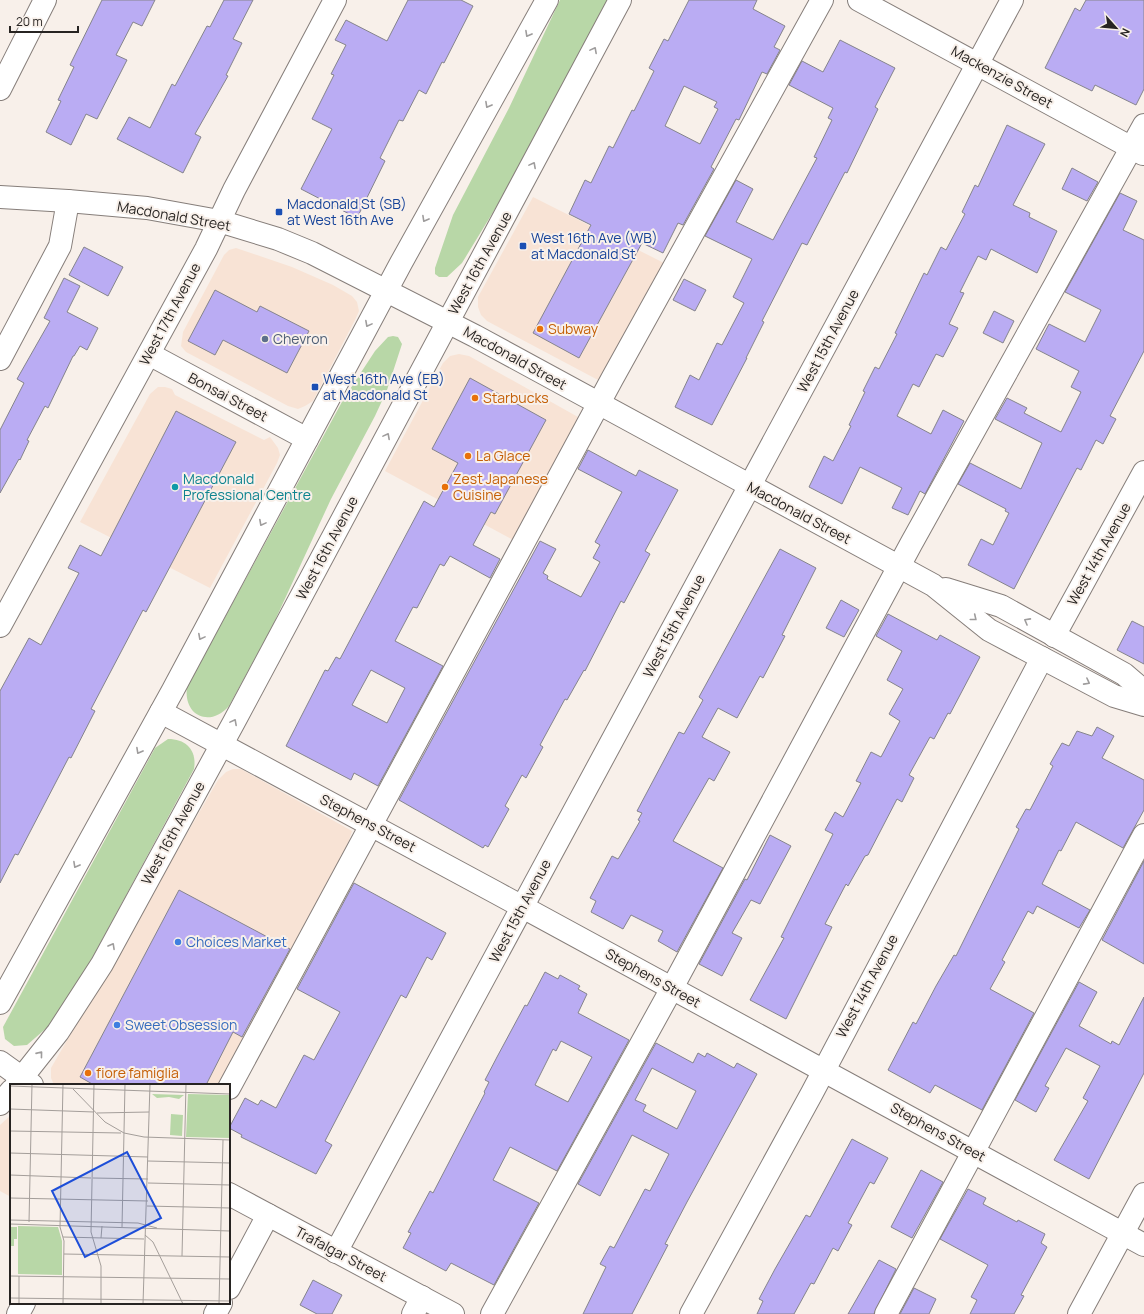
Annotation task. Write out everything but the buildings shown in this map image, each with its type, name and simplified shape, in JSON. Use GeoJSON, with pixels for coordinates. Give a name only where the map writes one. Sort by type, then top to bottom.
{"type":"FeatureCollection","features":[{"type":"Feature","properties":{"kind":"street"},"geometry":{"type":"LineString","coordinates":[[0,89],[45,0]]}},
{"type":"Feature","properties":{"kind":"street","name":"West 17th Avenue"},"geometry":{"type":"LineString","coordinates":[[0,626],[206,249],[234,190],[335,0]]}},
{"type":"Feature","properties":{"kind":"street"},"geometry":{"type":"LineString","coordinates":[[0,1003],[160,712],[386,290],[547,0]]}},
{"type":"Feature","properties":{"kind":"street","name":"West 16th Avenue"},"geometry":{"type":"LineString","coordinates":[[21,1084],[58,1032],[102,964],[222,745],[620,0]]}},
{"type":"Feature","properties":{"kind":"street"},"geometry":{"type":"LineString","coordinates":[[230,1086],[599,404],[822,0]]}},
{"type":"Feature","properties":{"kind":"street","name":"Mackenzie Street"},"geometry":{"type":"LineString","coordinates":[[859,0],[1138,151]]}},
{"type":"Feature","properties":{"kind":"street","name":"West 15th Avenue"},"geometry":{"type":"LineString","coordinates":[[336,1252],[1012,0]]}},
{"type":"Feature","properties":{"kind":"street"},"geometry":{"type":"LineString","coordinates":[[492,1314],[672,988],[899,566],[1138,151],[1144,125]]}},
{"type":"Feature","properties":{"kind":"street","name":"Macdonald Street"},"geometry":{"type":"LineString","coordinates":[[0,198],[68,201],[147,208],[219,222],[278,239],[312,253],[448,322],[750,487],[899,566],[933,585],[989,630],[1114,696],[1144,705]]}},
{"type":"Feature","properties":{"kind":"street"},"geometry":{"type":"LineString","coordinates":[[0,359],[60,246],[68,201]]}},
{"type":"Feature","properties":{"kind":"street","name":"Bonsai Street"},"geometry":{"type":"LineString","coordinates":[[149,354],[307,439]]}},
{"type":"Feature","properties":{"kind":"street","name":"West 14th Avenue"},"geometry":{"type":"LineString","coordinates":[[1054,636],[1144,472]]}},
{"type":"Feature","properties":{"kind":"street","name":"Macdonald Street"},"geometry":{"type":"LineString","coordinates":[[933,585],[1001,606],[1124,674],[1144,691]]}},
{"type":"Feature","properties":{"kind":"street","name":"West 14th Avenue"},"geometry":{"type":"LineString","coordinates":[[691,1314],[823,1070],[1042,658]]}},
{"type":"Feature","properties":{"kind":"street","name":"Stephens Street"},"geometry":{"type":"LineString","coordinates":[[160,712],[371,824],[1144,1245]]}},
{"type":"Feature","properties":{"kind":"street"},"geometry":{"type":"LineString","coordinates":[[886,1314],[1144,835]]}},
{"type":"Feature","properties":{"kind":"street"},"geometry":{"type":"LineString","coordinates":[[0,1062],[19,1084]]}},
{"type":"Feature","properties":{"kind":"street","name":"West 16th Avenue"},"geometry":{"type":"LineString","coordinates":[[0,1104],[10,1094]]}},
{"type":"Feature","properties":{"kind":"street"},"geometry":{"type":"LineString","coordinates":[[1080,1314],[1144,1194]]}},
{"type":"Feature","properties":{"kind":"street","name":"Trafalgar Street"},"geometry":{"type":"LineString","coordinates":[[230,1195],[336,1252],[418,1306],[453,1314]]}},
{"type":"Feature","properties":{"kind":"street"},"geometry":{"type":"LineString","coordinates":[[230,1286],[268,1215]]}},
{"type":"Feature","properties":{"kind":"street"},"geometry":{"type":"LineString","coordinates":[[18,1314],[23,1304]]}},
{"type":"Feature","properties":{"kind":"street"},"geometry":{"type":"LineString","coordinates":[[215,1314],[220,1304]]}},
{"type":"Feature","properties":{"kind":"shaded area"},"geometry":{"type":"Polygon","coordinates":[[[533,197],[666,264],[607,374],[598,380],[487,321],[481,315],[478,307],[478,297],[533,197]]]}},
{"type":"Feature","properties":{"kind":"shaded area"},"geometry":{"type":"Polygon","coordinates":[[[236,248],[292,267],[333,285],[352,296],[357,302],[359,311],[355,320],[313,401],[298,409],[288,406],[186,352],[181,346],[183,332],[224,255],[229,250],[236,248]]]}},
{"type":"Feature","properties":{"kind":"shaded area"},"geometry":{"type":"Polygon","coordinates":[[[459,354],[469,356],[578,417],[578,432],[517,542],[385,471],[443,363],[450,356],[459,354]]]}},
{"type":"Feature","properties":{"kind":"shaded area"},"geometry":{"type":"Polygon","coordinates":[[[158,387],[172,389],[175,395],[264,440],[270,437],[278,448],[280,455],[210,588],[80,522],[150,394],[158,387]]]}},
{"type":"Feature","properties":{"kind":"shaded area"},"geometry":{"type":"Polygon","coordinates":[[[233,769],[241,769],[352,831],[346,850],[220,1084],[54,1084],[51,1078],[51,1068],[218,780],[226,772],[233,769]]]}},
{"type":"Feature","properties":{"kind":"shaded area"},"geometry":{"type":"Polygon","coordinates":[[[10,1116],[10,1196],[0,1191],[0,1125],[10,1116]]]}},
{"type":"Feature","properties":{"kind":"green space"},"geometry":{"type":"Polygon","coordinates":[[[560,0],[609,0],[498,204],[462,263],[447,277],[439,277],[435,274],[435,268],[453,215],[509,108],[560,0]]]}},
{"type":"Feature","properties":{"kind":"green space"},"geometry":{"type":"Polygon","coordinates":[[[388,337],[398,337],[402,344],[387,390],[375,416],[331,499],[271,629],[229,706],[222,713],[214,716],[199,716],[189,705],[187,687],[343,400],[375,351],[388,337]]]}},
{"type":"Feature","properties":{"kind":"green space"},"geometry":{"type":"Polygon","coordinates":[[[168,739],[180,741],[189,747],[194,757],[194,769],[82,977],[50,1025],[27,1045],[14,1046],[5,1039],[3,1027],[155,748],[168,739]]]}},
{"type":"Feature","properties":{"kind":"place","name":"Macdonald St (SB) at West 16th Ave"},"geometry":{"type":"Point","coordinates":[279,212]}},
{"type":"Feature","properties":{"kind":"place","name":"West 16th Ave (WB) at Macdonald St"},"geometry":{"type":"Point","coordinates":[523,246]}},
{"type":"Feature","properties":{"kind":"place","name":"Subway"},"geometry":{"type":"Point","coordinates":[540,329]}},
{"type":"Feature","properties":{"kind":"place","name":"Chevron"},"geometry":{"type":"Point","coordinates":[265,339]}},
{"type":"Feature","properties":{"kind":"place","name":"West 16th Ave (EB) at Macdonald St"},"geometry":{"type":"Point","coordinates":[315,387]}},
{"type":"Feature","properties":{"kind":"place","name":"Starbucks"},"geometry":{"type":"Point","coordinates":[475,398]}},
{"type":"Feature","properties":{"kind":"place","name":"La Glace"},"geometry":{"type":"Point","coordinates":[468,456]}},
{"type":"Feature","properties":{"kind":"place","name":"Macdonald Professional Centre"},"geometry":{"type":"Point","coordinates":[175,487]}},
{"type":"Feature","properties":{"kind":"place","name":"Zest Japanese Cuisine"},"geometry":{"type":"Point","coordinates":[445,487]}},
{"type":"Feature","properties":{"kind":"place","name":"Choices Market"},"geometry":{"type":"Point","coordinates":[178,942]}},
{"type":"Feature","properties":{"kind":"place","name":"Sweet Obsession"},"geometry":{"type":"Point","coordinates":[117,1025]}},
{"type":"Feature","properties":{"kind":"place","name":"fiore famiglia"},"geometry":{"type":"Point","coordinates":[88,1073]}}]}
